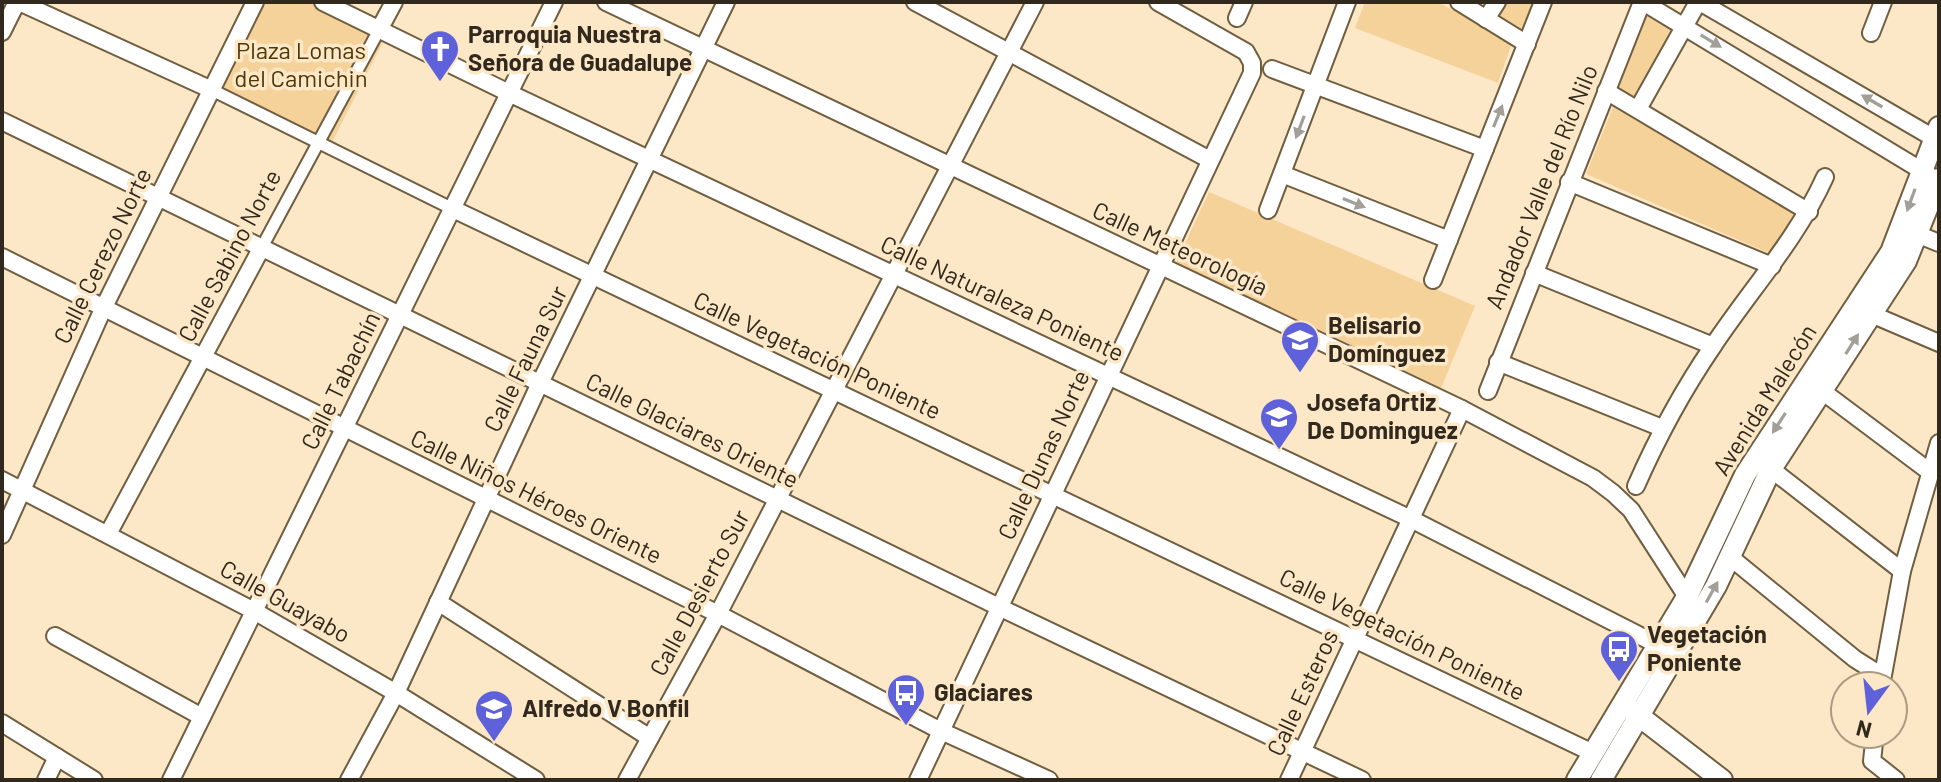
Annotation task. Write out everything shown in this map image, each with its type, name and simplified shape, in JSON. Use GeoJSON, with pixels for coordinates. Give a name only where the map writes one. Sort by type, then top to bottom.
{"type":"FeatureCollection","features":[{"type":"Feature","properties":{"kind":"street"},"geometry":{"type":"LineString","coordinates":[[2,32],[18,2]]}},
{"type":"Feature","properties":{"kind":"street","name":"Calle Vegetación Poniente"},"geometry":{"type":"LineString","coordinates":[[18,2],[212,90],[317,144],[1593,753]]}},
{"type":"Feature","properties":{"kind":"street","name":"Calle Cerezo Norte"},"geometry":{"type":"LineString","coordinates":[[2,535],[103,309],[255,2]]}},
{"type":"Feature","properties":{"kind":"street","name":"Calle Naturaleza Poniente"},"geometry":{"type":"LineString","coordinates":[[323,2],[511,94],[1411,519],[1658,645]]}},
{"type":"Feature","properties":{"kind":"street","name":"Calle Sabino Norte"},"geometry":{"type":"LineString","coordinates":[[108,534],[394,2]]}},
{"type":"Feature","properties":{"kind":"street","name":"Calle Tabachín"},"geometry":{"type":"LineString","coordinates":[[171,780],[554,2]]}},
{"type":"Feature","properties":{"kind":"street","name":"Calle Meteorología"},"geometry":{"type":"LineString","coordinates":[[606,2],[1462,409],[1593,478],[1631,510],[1687,597]]}},
{"type":"Feature","properties":{"kind":"street","name":"Calle Fauna Sur"},"geometry":{"type":"LineString","coordinates":[[349,780],[396,693],[540,383],[726,2]]}},
{"type":"Feature","properties":{"kind":"street"},"geometry":{"type":"LineString","coordinates":[[915,2],[1210,160]]}},
{"type":"Feature","properties":{"kind":"street","name":"Calle Desierto Sur"},"geometry":{"type":"LineString","coordinates":[[627,780],[718,614],[1035,2]]}},
{"type":"Feature","properties":{"kind":"street","name":"Calle Dunas Norte"},"geometry":{"type":"LineString","coordinates":[[918,780],[1252,73],[1252,63],[1246,52],[1158,2]]}},
{"type":"Feature","properties":{"kind":"street"},"geometry":{"type":"LineString","coordinates":[[1237,18],[1244,2]]}},
{"type":"Feature","properties":{"kind":"street"},"geometry":{"type":"LineString","coordinates":[[1268,210],[1347,2]]}},
{"type":"Feature","properties":{"kind":"street"},"geometry":{"type":"LineString","coordinates":[[1459,2],[1527,44]]}},
{"type":"Feature","properties":{"kind":"street"},"geometry":{"type":"LineString","coordinates":[[1486,19],[1497,2]]}},
{"type":"Feature","properties":{"kind":"street"},"geometry":{"type":"LineString","coordinates":[[1433,280],[1543,2]]}},
{"type":"Feature","properties":{"kind":"street"},"geometry":{"type":"LineString","coordinates":[[1643,2],[1933,176]]}},
{"type":"Feature","properties":{"kind":"street","name":"Andador Valle del Río Nilo"},"geometry":{"type":"LineString","coordinates":[[1488,391],[1643,2]]}},
{"type":"Feature","properties":{"kind":"street"},"geometry":{"type":"LineString","coordinates":[[1638,109],[1699,2],[1938,135]]}},
{"type":"Feature","properties":{"kind":"street"},"geometry":{"type":"LineString","coordinates":[[1871,33],[1883,2]]}},
{"type":"Feature","properties":{"kind":"street"},"geometry":{"type":"LineString","coordinates":[[1272,69],[1485,149]]}},
{"type":"Feature","properties":{"kind":"street"},"geometry":{"type":"LineString","coordinates":[[1606,91],[1809,212]]}},
{"type":"Feature","properties":{"kind":"street","name":"Calle Glaciares Oriente"},"geometry":{"type":"LineString","coordinates":[[2,121],[999,607],[1362,780]]}},
{"type":"Feature","properties":{"kind":"street","name":"Avenida Malecón"},"geometry":{"type":"LineString","coordinates":[[1577,780],[1593,753],[1631,710],[1716,586],[1771,469],[1906,261],[1933,176],[1938,135]]}},
{"type":"Feature","properties":{"kind":"street"},"geometry":{"type":"LineString","coordinates":[[1282,174],[1449,240]]}},
{"type":"Feature","properties":{"kind":"street","name":"Avenida Malecón"},"geometry":{"type":"LineString","coordinates":[[1601,780],[1658,645],[1687,597],[1745,475],[1891,252],[1933,176]]}},
{"type":"Feature","properties":{"kind":"street"},"geometry":{"type":"LineString","coordinates":[[1636,486],[1662,428],[1713,346],[1809,212],[1825,177]]}},
{"type":"Feature","properties":{"kind":"street"},"geometry":{"type":"LineString","coordinates":[[1569,182],[1772,266]]}},
{"type":"Feature","properties":{"kind":"street"},"geometry":{"type":"LineString","coordinates":[[1917,234],[1939,243]]}},
{"type":"Feature","properties":{"kind":"street","name":"Calle Niños Héroes Oriente"},"geometry":{"type":"LineString","coordinates":[[2,257],[718,614],[941,731],[1049,780]]}},
{"type":"Feature","properties":{"kind":"street"},"geometry":{"type":"LineString","coordinates":[[1534,273],[1713,346]]}},
{"type":"Feature","properties":{"kind":"street"},"geometry":{"type":"LineString","coordinates":[[1871,314],[1939,343]]}},
{"type":"Feature","properties":{"kind":"street"},"geometry":{"type":"LineString","coordinates":[[1498,362],[1662,428]]}},
{"type":"Feature","properties":{"kind":"street"},"geometry":{"type":"LineString","coordinates":[[1822,391],[1930,472]]}},
{"type":"Feature","properties":{"kind":"street","name":"Calle Esteros"},"geometry":{"type":"LineString","coordinates":[[1289,780],[1462,409]]}},
{"type":"Feature","properties":{"kind":"street"},"geometry":{"type":"LineString","coordinates":[[1884,670],[1902,571],[1939,443]]}},
{"type":"Feature","properties":{"kind":"street"},"geometry":{"type":"LineString","coordinates":[[1771,469],[1902,571]]}},
{"type":"Feature","properties":{"kind":"street","name":"Calle Guayabo"},"geometry":{"type":"LineString","coordinates":[[2,480],[254,611],[396,693],[536,780]]}},
{"type":"Feature","properties":{"kind":"street"},"geometry":{"type":"LineString","coordinates":[[1730,557],[1868,670]]}},
{"type":"Feature","properties":{"kind":"street"},"geometry":{"type":"LineString","coordinates":[[438,602],[650,738]]}},
{"type":"Feature","properties":{"kind":"street"},"geometry":{"type":"LineString","coordinates":[[55,636],[202,717]]}},
{"type":"Feature","properties":{"kind":"street"},"geometry":{"type":"LineString","coordinates":[[1631,710],[1722,780]]}},
{"type":"Feature","properties":{"kind":"street"},"geometry":{"type":"LineString","coordinates":[[2,723],[94,780]]}},
{"type":"Feature","properties":{"kind":"street"},"geometry":{"type":"LineString","coordinates":[[1874,750],[1896,780]]}},
{"type":"Feature","properties":{"kind":"street"},"geometry":{"type":"LineString","coordinates":[[46,780],[57,757]]}},
{"type":"Feature","properties":{"kind":"green space","name":"Plaza Lomas del Camichin"},"geometry":{"type":"Polygon","coordinates":[[[263,2],[309,2],[384,40],[330,146],[219,90],[263,2]]]}},
{"type":"Feature","properties":{"kind":"green space"},"geometry":{"type":"Polygon","coordinates":[[[1365,2],[1438,2],[1512,43],[1498,83],[1355,28],[1365,2]]]}},
{"type":"Feature","properties":{"kind":"green space"},"geometry":{"type":"Polygon","coordinates":[[[1506,2],[1536,2],[1524,32],[1497,17],[1506,2]]]}},
{"type":"Feature","properties":{"kind":"green space"},"geometry":{"type":"Polygon","coordinates":[[[1646,16],[1672,31],[1636,98],[1616,87],[1646,16]]]}},
{"type":"Feature","properties":{"kind":"green space"},"geometry":{"type":"Polygon","coordinates":[[[1613,107],[1796,214],[1769,253],[1586,174],[1613,107]]]}},
{"type":"Feature","properties":{"kind":"green space"},"geometry":{"type":"Polygon","coordinates":[[[1209,192],[1475,306],[1441,388],[1176,263],[1209,192]]]}},
{"type":"Feature","properties":{"kind":"place","name":"Parroquia Nuestra Señora de Guadalupe"},"geometry":{"type":"Point","coordinates":[440,83]}},
{"type":"Feature","properties":{"kind":"place","name":"Belisario Domínguez"},"geometry":{"type":"Point","coordinates":[1300,374]}},
{"type":"Feature","properties":{"kind":"place","name":"Josefa Ortiz De Dominguez"},"geometry":{"type":"Point","coordinates":[1279,451]}},
{"type":"Feature","properties":{"kind":"place","name":"Vegetación Poniente"},"geometry":{"type":"Point","coordinates":[1619,683]}},
{"type":"Feature","properties":{"kind":"place","name":"Glaciares"},"geometry":{"type":"Point","coordinates":[906,727]}},
{"type":"Feature","properties":{"kind":"place","name":"Alfredo V Bonfil"},"geometry":{"type":"Point","coordinates":[494,743]}}]}
